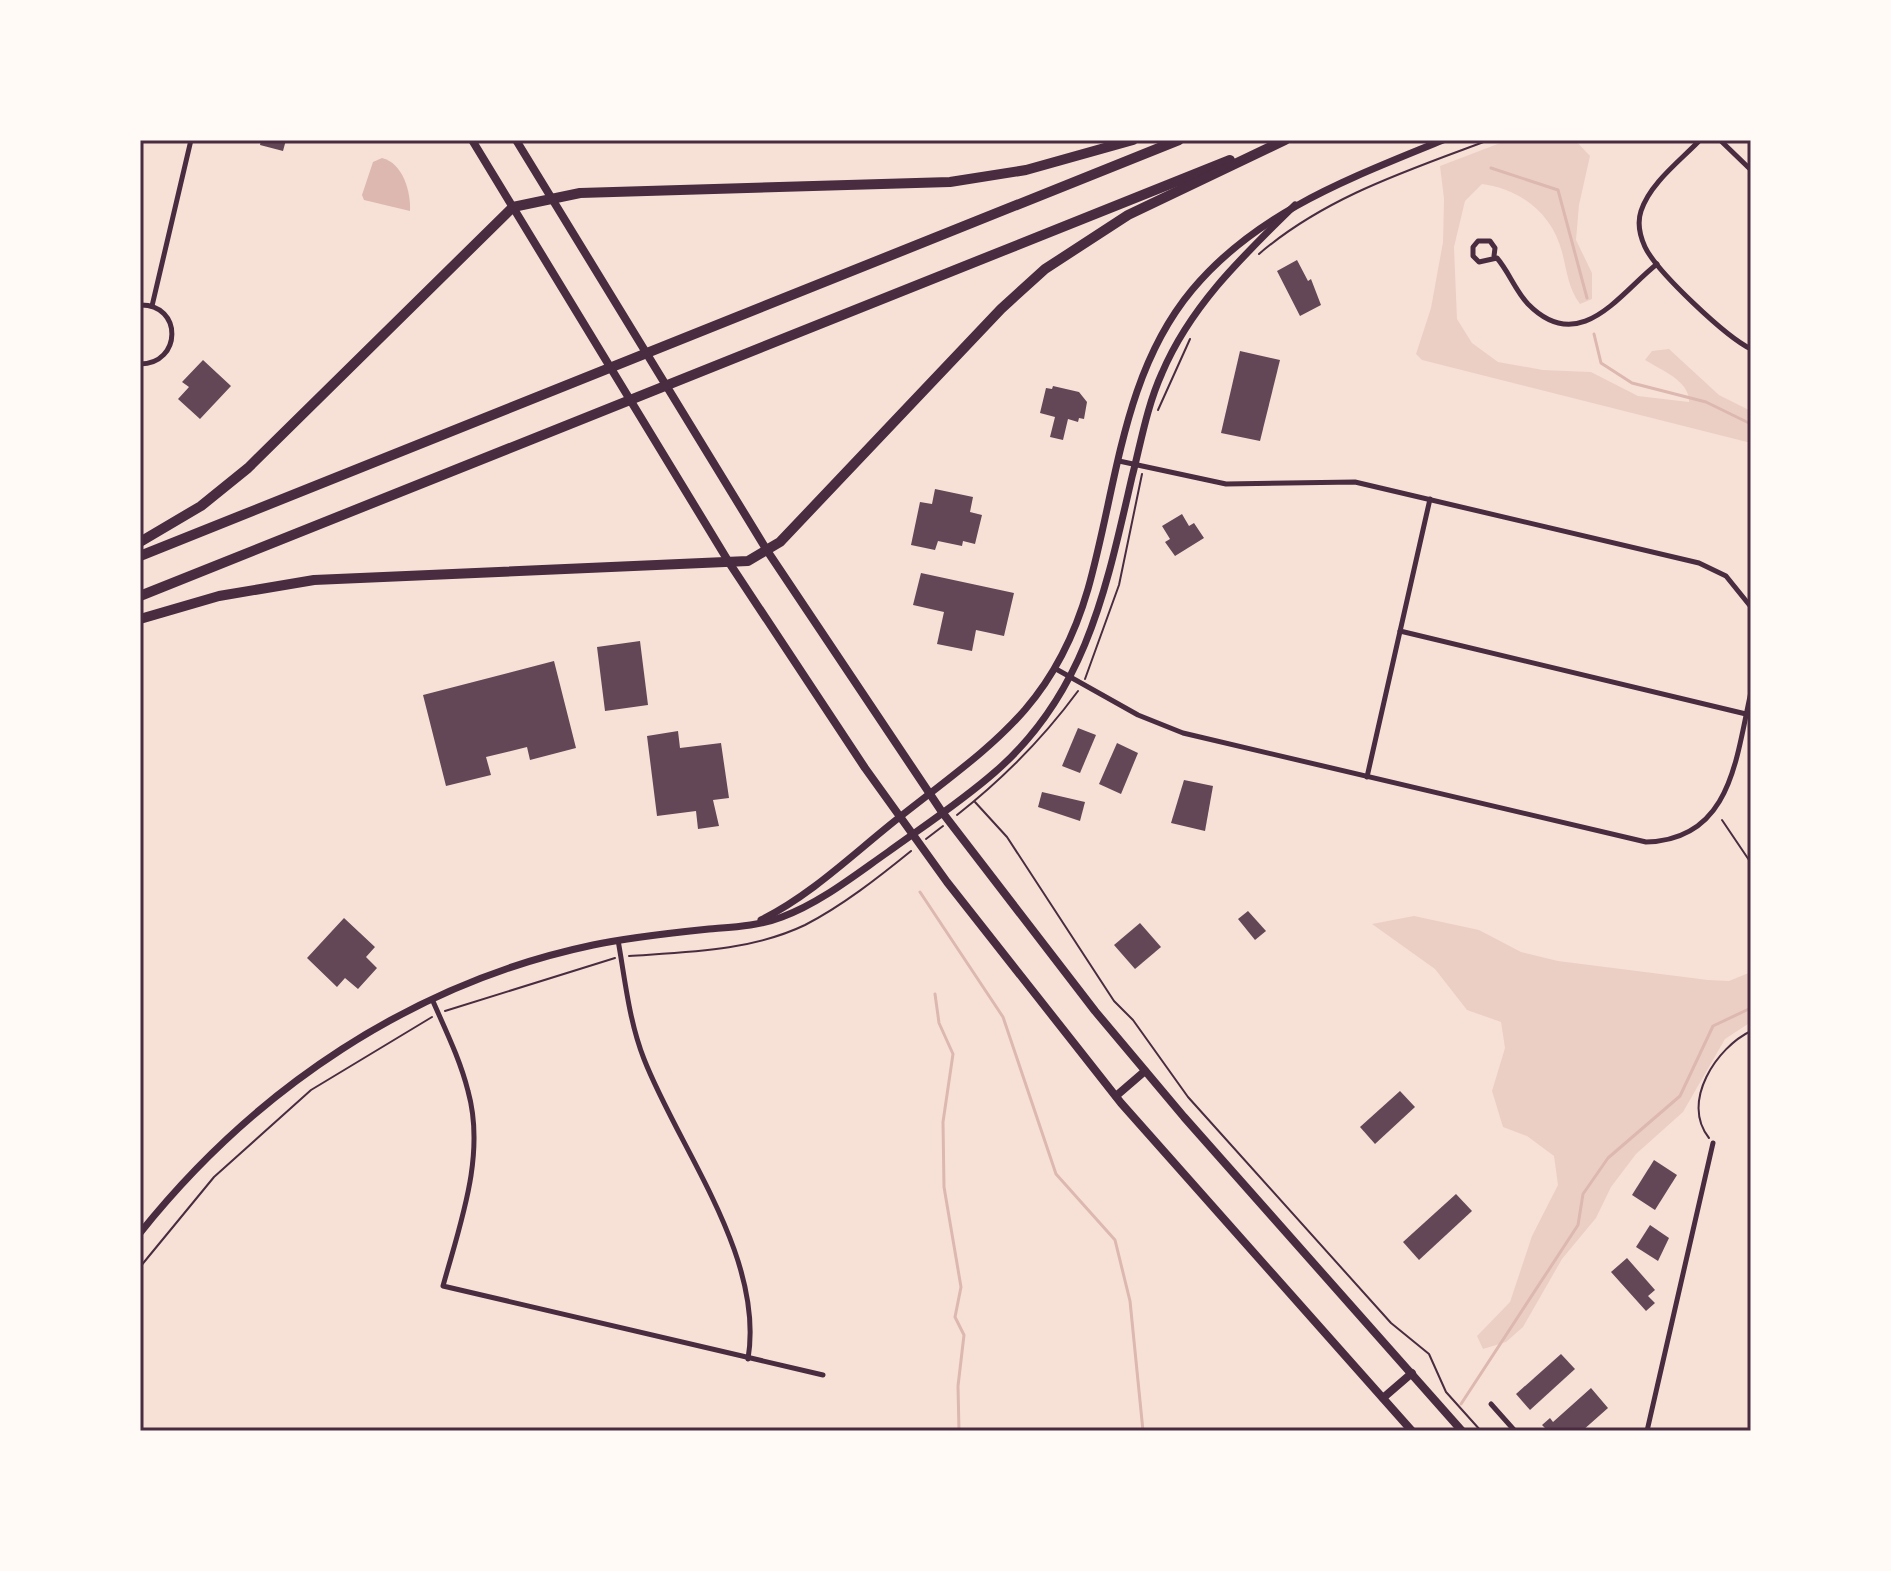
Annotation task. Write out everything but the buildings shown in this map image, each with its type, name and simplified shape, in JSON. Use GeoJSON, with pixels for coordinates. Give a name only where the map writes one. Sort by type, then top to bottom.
{"type":"FeatureCollection","features":[{"type":"Feature","properties":{"kind":"highway"},"geometry":{"type":"LineString","coordinates":[[140,542],[201,506],[248,468],[513,207],[580,193],[950,182],[1026,170],[1133,140]]}},
{"type":"Feature","properties":{"kind":"highway"},"geometry":{"type":"LineString","coordinates":[[140,556],[1179,140]]}},
{"type":"Feature","properties":{"kind":"highway"},"geometry":{"type":"LineString","coordinates":[[140,619],[219,596],[314,580],[730,564],[768,552],[1001,309],[1045,269],[1128,215],[1283,140]]}},
{"type":"Feature","properties":{"kind":"highway"},"geometry":{"type":"LineString","coordinates":[[140,596],[1283,140]]}},
{"type":"Feature","properties":{"kind":"main road"},"geometry":{"type":"LineString","coordinates":[[472,140],[730,564],[811,689],[947,882],[1116,1096],[1412,1431]]}},
{"type":"Feature","properties":{"kind":"main road"},"geometry":{"type":"LineString","coordinates":[[516,140],[768,552],[929,795],[1145,1071],[1462,1431]]}},
{"type":"Feature","properties":{"kind":"main road"},"geometry":{"type":"LineString","coordinates":[[751,925],[810,891],[901,815],[999,740],[1034,702],[1056,669],[1088,587],[1134,398],[1173,314],[1234,247],[1295,205],[1443,140]]}},
{"type":"Feature","properties":{"kind":"main road"},"geometry":{"type":"LineString","coordinates":[[140,1233],[209,1155],[284,1089],[332,1054],[432,998],[520,964],[618,940],[776,920],[801,908],[914,833],[997,770],[1033,731],[1071,678],[1104,599],[1139,466],[1152,397],[1185,329],[1232,267],[1295,205]]}},
{"type":"Feature","properties":{"kind":"main road"},"geometry":{"type":"LineString","coordinates":[[1116,1096],[1145,1071]]}},
{"type":"Feature","properties":{"kind":"main road"},"geometry":{"type":"LineString","coordinates":[[1383,1398],[1412,1373]]}},
{"type":"Feature","properties":{"kind":"street"},"geometry":{"type":"LineString","coordinates":[[152,306],[191,140]]}},
{"type":"Feature","properties":{"kind":"street"},"geometry":{"type":"LineString","coordinates":[[1700,140],[1659,182],[1641,211],[1641,236],[1657,264],[1723,330],[1751,349]]}},
{"type":"Feature","properties":{"kind":"street"},"geometry":{"type":"LineString","coordinates":[[1720,140],[1751,170]]}},
{"type":"Feature","properties":{"kind":"street"},"geometry":{"type":"LineString","coordinates":[[1494,256],[1488,262],[1479,262],[1473,256],[1473,247],[1482,239],[1490,241],[1495,248],[1494,256],[1529,305],[1560,321],[1577,322],[1606,313],[1657,264]]}},
{"type":"Feature","properties":{"kind":"street"},"geometry":{"type":"LineString","coordinates":[[140,305],[152,306],[169,318],[174,331],[171,346],[163,357],[140,364]]}},
{"type":"Feature","properties":{"kind":"street"},"geometry":{"type":"LineString","coordinates":[[1119,461],[1232,484],[1330,480],[1355,482],[1430,499],[1699,563],[1726,576],[1751,607]]}},
{"type":"Feature","properties":{"kind":"street"},"geometry":{"type":"LineString","coordinates":[[1367,777],[1430,499]]}},
{"type":"Feature","properties":{"kind":"street"},"geometry":{"type":"LineString","coordinates":[[1400,631],[1746,714]]}},
{"type":"Feature","properties":{"kind":"street"},"geometry":{"type":"LineString","coordinates":[[1056,669],[1169,728],[1635,841],[1677,838],[1702,822],[1722,800],[1732,776],[1751,692]]}},
{"type":"Feature","properties":{"kind":"street"},"geometry":{"type":"LineString","coordinates":[[618,940],[644,1059],[735,1254],[747,1305],[748,1359]]}},
{"type":"Feature","properties":{"kind":"street"},"geometry":{"type":"LineString","coordinates":[[432,998],[465,1079],[473,1122],[469,1182],[443,1286],[823,1375]]}},
{"type":"Feature","properties":{"kind":"street"},"geometry":{"type":"LineString","coordinates":[[1647,1431],[1713,1143]]}},
{"type":"Feature","properties":{"kind":"street"},"geometry":{"type":"LineString","coordinates":[[1491,1404],[1515,1431]]}},
{"type":"Feature","properties":{"kind":"path"},"geometry":{"type":"LineString","coordinates":[[1252,259],[1286,230],[1320,210],[1489,140]]}},
{"type":"Feature","properties":{"kind":"path"},"geometry":{"type":"LineString","coordinates":[[1158,410],[1191,336]]}},
{"type":"Feature","properties":{"kind":"path"},"geometry":{"type":"LineString","coordinates":[[140,1267],[214,1177],[311,1090],[438,1014],[487,995],[621,957],[724,948],[805,925],[949,822],[1016,766],[1051,729],[1083,685],[1119,585],[1139,466]]}},
{"type":"Feature","properties":{"kind":"path"},"geometry":{"type":"LineString","coordinates":[[974,801],[1007,837],[1114,1001],[1133,1020],[1188,1097],[1391,1323],[1429,1354],[1446,1392],[1481,1431]]}},
{"type":"Feature","properties":{"kind":"path"},"geometry":{"type":"LineString","coordinates":[[1722,820],[1751,863]]}},
{"type":"Feature","properties":{"kind":"path"},"geometry":{"type":"LineString","coordinates":[[1713,1143],[1701,1124],[1700,1094],[1724,1047],[1751,1031]]}},
{"type":"Feature","properties":{"kind":"shaded area"},"geometry":{"type":"Polygon","coordinates":[[[1508,140],[1575,140],[1590,156],[1579,205],[1576,240],[1592,273],[1592,299],[1580,304],[1576,298],[1557,238],[1542,215],[1521,197],[1482,184],[1465,201],[1454,247],[1457,319],[1472,343],[1498,362],[1543,370],[1591,372],[1638,396],[1689,402],[1680,382],[1645,360],[1652,351],[1669,349],[1719,395],[1751,411],[1751,443],[1422,360],[1416,354],[1431,308],[1443,242],[1444,199],[1440,166],[1508,140]]]}},
{"type":"Feature","properties":{"kind":"shaded area"},"geometry":{"type":"Polygon","coordinates":[[[382,158],[395,166],[404,179],[410,211],[364,200],[362,195],[373,162],[382,158]]]}},
{"type":"Feature","properties":{"kind":"shaded area"},"geometry":{"type":"Polygon","coordinates":[[[1414,916],[1479,930],[1521,952],[1558,961],[1708,980],[1729,981],[1751,972],[1751,1022],[1725,1039],[1683,1112],[1636,1154],[1611,1187],[1596,1218],[1562,1259],[1523,1327],[1506,1342],[1483,1349],[1477,1336],[1510,1302],[1532,1236],[1558,1185],[1554,1156],[1527,1136],[1503,1127],[1492,1091],[1505,1048],[1501,1022],[1467,1010],[1435,969],[1372,924],[1414,916]]]}},
{"type":"Feature","properties":{"kind":"waterway"},"geometry":{"type":"LineString","coordinates":[[1491,168],[1558,190],[1587,298]]}},
{"type":"Feature","properties":{"kind":"waterway"},"geometry":{"type":"LineString","coordinates":[[1594,334],[1601,363],[1632,383],[1706,402],[1751,424]]}},
{"type":"Feature","properties":{"kind":"waterway"},"geometry":{"type":"LineString","coordinates":[[920,892],[1003,1017],[1056,1174],[1115,1240],[1130,1301],[1143,1431]]}},
{"type":"Feature","properties":{"kind":"waterway"},"geometry":{"type":"LineString","coordinates":[[935,994],[939,1023],[953,1054],[943,1122],[944,1187],[961,1287],[955,1317],[964,1335],[958,1386],[959,1431]]}},
{"type":"Feature","properties":{"kind":"waterway"},"geometry":{"type":"LineString","coordinates":[[1461,1404],[1578,1225],[1583,1194],[1608,1158],[1680,1096],[1713,1026],[1751,1008]]}}]}
